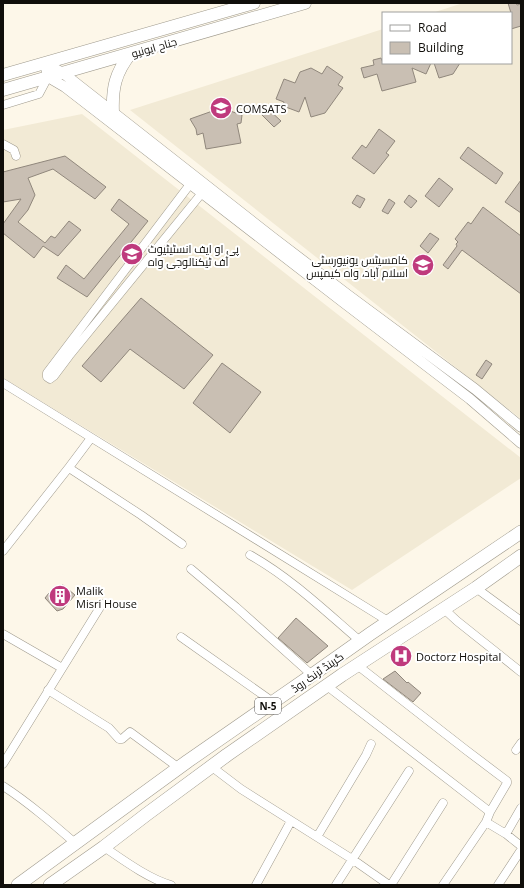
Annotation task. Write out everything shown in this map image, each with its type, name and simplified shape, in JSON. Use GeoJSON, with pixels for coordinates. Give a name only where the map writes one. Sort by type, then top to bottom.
{"type":"FeatureCollection","features":[{"type":"Feature","properties":{"kind":"highway","name":"گرینڈ ٹرنک روڈ"},"geometry":{"type":"LineString","coordinates":[[18,885],[179,768],[360,641],[521,532]]}},
{"type":"Feature","properties":{"kind":"highway","name":"گرینڈ ٹرنک روڈ"},"geometry":{"type":"LineString","coordinates":[[50,885],[104,848],[147,814],[212,767],[357,665],[476,588],[521,556]]}},
{"type":"Feature","properties":{"kind":"main road","name":"جناح ایونیو"},"geometry":{"type":"LineString","coordinates":[[3,75],[254,3]]}},
{"type":"Feature","properties":{"kind":"main road","name":"جناح ایونیو"},"geometry":{"type":"LineString","coordinates":[[3,90],[63,74],[305,3]]}},
{"type":"Feature","properties":{"kind":"main road"},"geometry":{"type":"LineString","coordinates":[[111,117],[117,75],[131,53]]}},
{"type":"Feature","properties":{"kind":"street"},"geometry":{"type":"LineString","coordinates":[[45,63],[63,74],[111,117],[193,181],[475,389],[521,427]]}},
{"type":"Feature","properties":{"kind":"street"},"geometry":{"type":"LineString","coordinates":[[3,105],[39,94],[48,78],[45,63]]}},
{"type":"Feature","properties":{"kind":"street"},"geometry":{"type":"LineString","coordinates":[[48,78],[65,87],[111,117]]}},
{"type":"Feature","properties":{"kind":"street"},"geometry":{"type":"LineString","coordinates":[[3,144],[14,150],[16,156]]}},
{"type":"Feature","properties":{"kind":"street"},"geometry":{"type":"LineString","coordinates":[[193,181],[47,373],[47,378],[50,380],[54,376],[205,190]]}},
{"type":"Feature","properties":{"kind":"street"},"geometry":{"type":"LineString","coordinates":[[205,190],[470,399],[521,443]]}},
{"type":"Feature","properties":{"kind":"street"},"geometry":{"type":"LineString","coordinates":[[3,383],[388,622]]}},
{"type":"Feature","properties":{"kind":"street"},"geometry":{"type":"LineString","coordinates":[[3,551],[91,438]]}},
{"type":"Feature","properties":{"kind":"street"},"geometry":{"type":"LineString","coordinates":[[69,468],[182,544]]}},
{"type":"Feature","properties":{"kind":"street"},"geometry":{"type":"LineString","coordinates":[[250,555],[290,581],[360,641]]}},
{"type":"Feature","properties":{"kind":"street"},"geometry":{"type":"LineString","coordinates":[[191,569],[312,675]]}},
{"type":"Feature","properties":{"kind":"street"},"geometry":{"type":"LineString","coordinates":[[476,588],[521,621]]}},
{"type":"Feature","properties":{"kind":"street"},"geometry":{"type":"LineString","coordinates":[[3,764],[102,604]]}},
{"type":"Feature","properties":{"kind":"street"},"geometry":{"type":"LineString","coordinates":[[443,608],[457,622],[521,672]]}},
{"type":"Feature","properties":{"kind":"street"},"geometry":{"type":"LineString","coordinates":[[3,634],[62,668]]}},
{"type":"Feature","properties":{"kind":"street"},"geometry":{"type":"LineString","coordinates":[[181,637],[274,702]]}},
{"type":"Feature","properties":{"kind":"street"},"geometry":{"type":"LineString","coordinates":[[357,665],[507,781],[486,822],[443,885]]}},
{"type":"Feature","properties":{"kind":"street"},"geometry":{"type":"LineString","coordinates":[[327,686],[490,812]]}},
{"type":"Feature","properties":{"kind":"street"},"geometry":{"type":"LineString","coordinates":[[48,690],[109,728],[119,739],[122,739],[130,732],[179,768]]}},
{"type":"Feature","properties":{"kind":"street"},"geometry":{"type":"LineString","coordinates":[[317,837],[371,744]]}},
{"type":"Feature","properties":{"kind":"street"},"geometry":{"type":"LineString","coordinates":[[212,767],[241,789],[352,859],[390,885],[443,803]]}},
{"type":"Feature","properties":{"kind":"street"},"geometry":{"type":"LineString","coordinates":[[336,885],[409,771]]}},
{"type":"Feature","properties":{"kind":"street"},"geometry":{"type":"LineString","coordinates":[[3,786],[52,822],[76,843]]}},
{"type":"Feature","properties":{"kind":"street"},"geometry":{"type":"LineString","coordinates":[[506,834],[521,808]]}},
{"type":"Feature","properties":{"kind":"street"},"geometry":{"type":"LineString","coordinates":[[256,885],[291,821]]}},
{"type":"Feature","properties":{"kind":"street"},"geometry":{"type":"LineString","coordinates":[[486,822],[506,834],[521,846]]}},
{"type":"Feature","properties":{"kind":"street"},"geometry":{"type":"LineString","coordinates":[[104,848],[144,873],[167,884]]}},
{"type":"Feature","properties":{"kind":"street"},"geometry":{"type":"LineString","coordinates":[[498,885],[521,850]]}},
{"type":"Feature","properties":{"kind":"shaded area","name":"کامسیٹس یونیورسٹی اسلام آباد، واہ کیمپس"},"geometry":{"type":"Polygon","coordinates":[[[463,3],[521,3],[521,419],[130,110],[382,29],[382,64],[512,64],[512,12],[435,12],[463,3]]]}},
{"type":"Feature","properties":{"kind":"shaded area","name":"پی او ایف انسٹیٹیوٹ آف ٹیکنالوجی واہ"},"geometry":{"type":"Polygon","coordinates":[[[82,114],[521,458],[521,478],[352,590],[3,378],[3,130],[82,114]]]}},
{"type":"Feature","properties":{"kind":"building"},"geometry":{"type":"Polygon","coordinates":[[[508,3],[516,3],[517,5],[521,4],[521,26],[512,29],[512,12],[508,3]]]}},
{"type":"Feature","properties":{"kind":"building"},"geometry":{"type":"Polygon","coordinates":[[[381,58],[382,64],[431,64],[426,74],[412,68],[416,82],[382,91],[377,74],[364,78],[361,68],[374,65],[373,60],[381,58]]]}},
{"type":"Feature","properties":{"kind":"building"},"geometry":{"type":"Polygon","coordinates":[[[434,64],[459,64],[453,74],[439,78],[434,64]]]}},
{"type":"Feature","properties":{"kind":"building"},"geometry":{"type":"Polygon","coordinates":[[[327,66],[343,77],[338,85],[343,88],[325,113],[311,117],[305,97],[299,112],[283,106],[284,102],[276,99],[284,79],[295,83],[300,72],[311,68],[322,74],[327,66]]]}},
{"type":"Feature","properties":{"kind":"building"},"geometry":{"type":"Polygon","coordinates":[[[221,108],[242,115],[241,123],[237,124],[241,143],[206,149],[203,133],[197,135],[196,129],[190,119],[221,108]]]}},
{"type":"Feature","properties":{"kind":"building"},"geometry":{"type":"Polygon","coordinates":[[[267,108],[281,121],[274,127],[261,114],[267,108]]]}},
{"type":"Feature","properties":{"kind":"building"},"geometry":{"type":"Polygon","coordinates":[[[379,129],[395,141],[386,153],[389,155],[374,174],[352,158],[362,145],[366,148],[379,129]]]}},
{"type":"Feature","properties":{"kind":"building"},"geometry":{"type":"Polygon","coordinates":[[[468,147],[503,173],[496,184],[460,158],[468,147]]]}},
{"type":"Feature","properties":{"kind":"building"},"geometry":{"type":"Polygon","coordinates":[[[65,156],[106,187],[95,199],[53,169],[28,178],[35,195],[28,210],[18,222],[45,243],[51,236],[55,238],[69,221],[81,230],[58,256],[43,246],[34,258],[3,233],[3,224],[21,199],[3,202],[3,172],[65,156]]]}},
{"type":"Feature","properties":{"kind":"building"},"geometry":{"type":"Polygon","coordinates":[[[439,178],[453,189],[439,207],[425,196],[439,178]]]}},
{"type":"Feature","properties":{"kind":"building"},"geometry":{"type":"Polygon","coordinates":[[[521,180],[521,213],[505,202],[521,180]]]}},
{"type":"Feature","properties":{"kind":"building"},"geometry":{"type":"Polygon","coordinates":[[[357,195],[365,199],[360,208],[352,203],[357,195]]]}},
{"type":"Feature","properties":{"kind":"building"},"geometry":{"type":"Polygon","coordinates":[[[409,195],[417,201],[411,208],[404,202],[409,195]]]}},
{"type":"Feature","properties":{"kind":"building"},"geometry":{"type":"Polygon","coordinates":[[[119,199],[148,221],[87,297],[57,278],[66,265],[84,279],[129,224],[111,210],[119,199]]]}},
{"type":"Feature","properties":{"kind":"building"},"geometry":{"type":"Polygon","coordinates":[[[389,199],[395,203],[388,214],[382,211],[389,199]]]}},
{"type":"Feature","properties":{"kind":"building"},"geometry":{"type":"Polygon","coordinates":[[[483,207],[521,236],[521,294],[462,250],[448,269],[443,265],[457,246],[456,244],[458,242],[455,239],[468,222],[471,224],[483,207]]]}},
{"type":"Feature","properties":{"kind":"building"},"geometry":{"type":"Polygon","coordinates":[[[430,233],[439,239],[428,253],[420,246],[430,233]]]}},
{"type":"Feature","properties":{"kind":"building"},"geometry":{"type":"Polygon","coordinates":[[[141,298],[213,355],[184,389],[130,349],[101,382],[82,366],[141,298]]]}},
{"type":"Feature","properties":{"kind":"building"},"geometry":{"type":"Polygon","coordinates":[[[486,360],[492,364],[482,379],[476,375],[486,360]]]}},
{"type":"Feature","properties":{"kind":"building"},"geometry":{"type":"Polygon","coordinates":[[[222,363],[261,392],[230,433],[193,403],[222,363]]]}},
{"type":"Feature","properties":{"kind":"building","name":"Malik Misri House"},"geometry":{"type":"Polygon","coordinates":[[[63,585],[75,595],[63,609],[57,611],[45,598],[49,593],[56,591],[57,587],[63,585]]]}},
{"type":"Feature","properties":{"kind":"building"},"geometry":{"type":"Polygon","coordinates":[[[296,618],[328,646],[307,663],[278,638],[296,618]]]}},
{"type":"Feature","properties":{"kind":"building"},"geometry":{"type":"Polygon","coordinates":[[[395,671],[407,683],[408,682],[421,693],[413,702],[383,679],[395,671]]]}},
{"type":"Feature","properties":{"kind":"place","name":"COMSATS"},"geometry":{"type":"Point","coordinates":[221,108]}},
{"type":"Feature","properties":{"kind":"place","name":"پی او ایف انسٹیٹیوٹ آف ٹیکنالوجی واہ"},"geometry":{"type":"Point","coordinates":[132,254]}},
{"type":"Feature","properties":{"kind":"place","name":"کامسیٹس یونیورسٹی اسلام آباد، واہ کیمپس"},"geometry":{"type":"Point","coordinates":[423,265]}},
{"type":"Feature","properties":{"kind":"place","name":"Malik Misri House"},"geometry":{"type":"Point","coordinates":[60,596]}},
{"type":"Feature","properties":{"kind":"place","name":"Doctorz Hospital"},"geometry":{"type":"Point","coordinates":[401,656]}}]}
